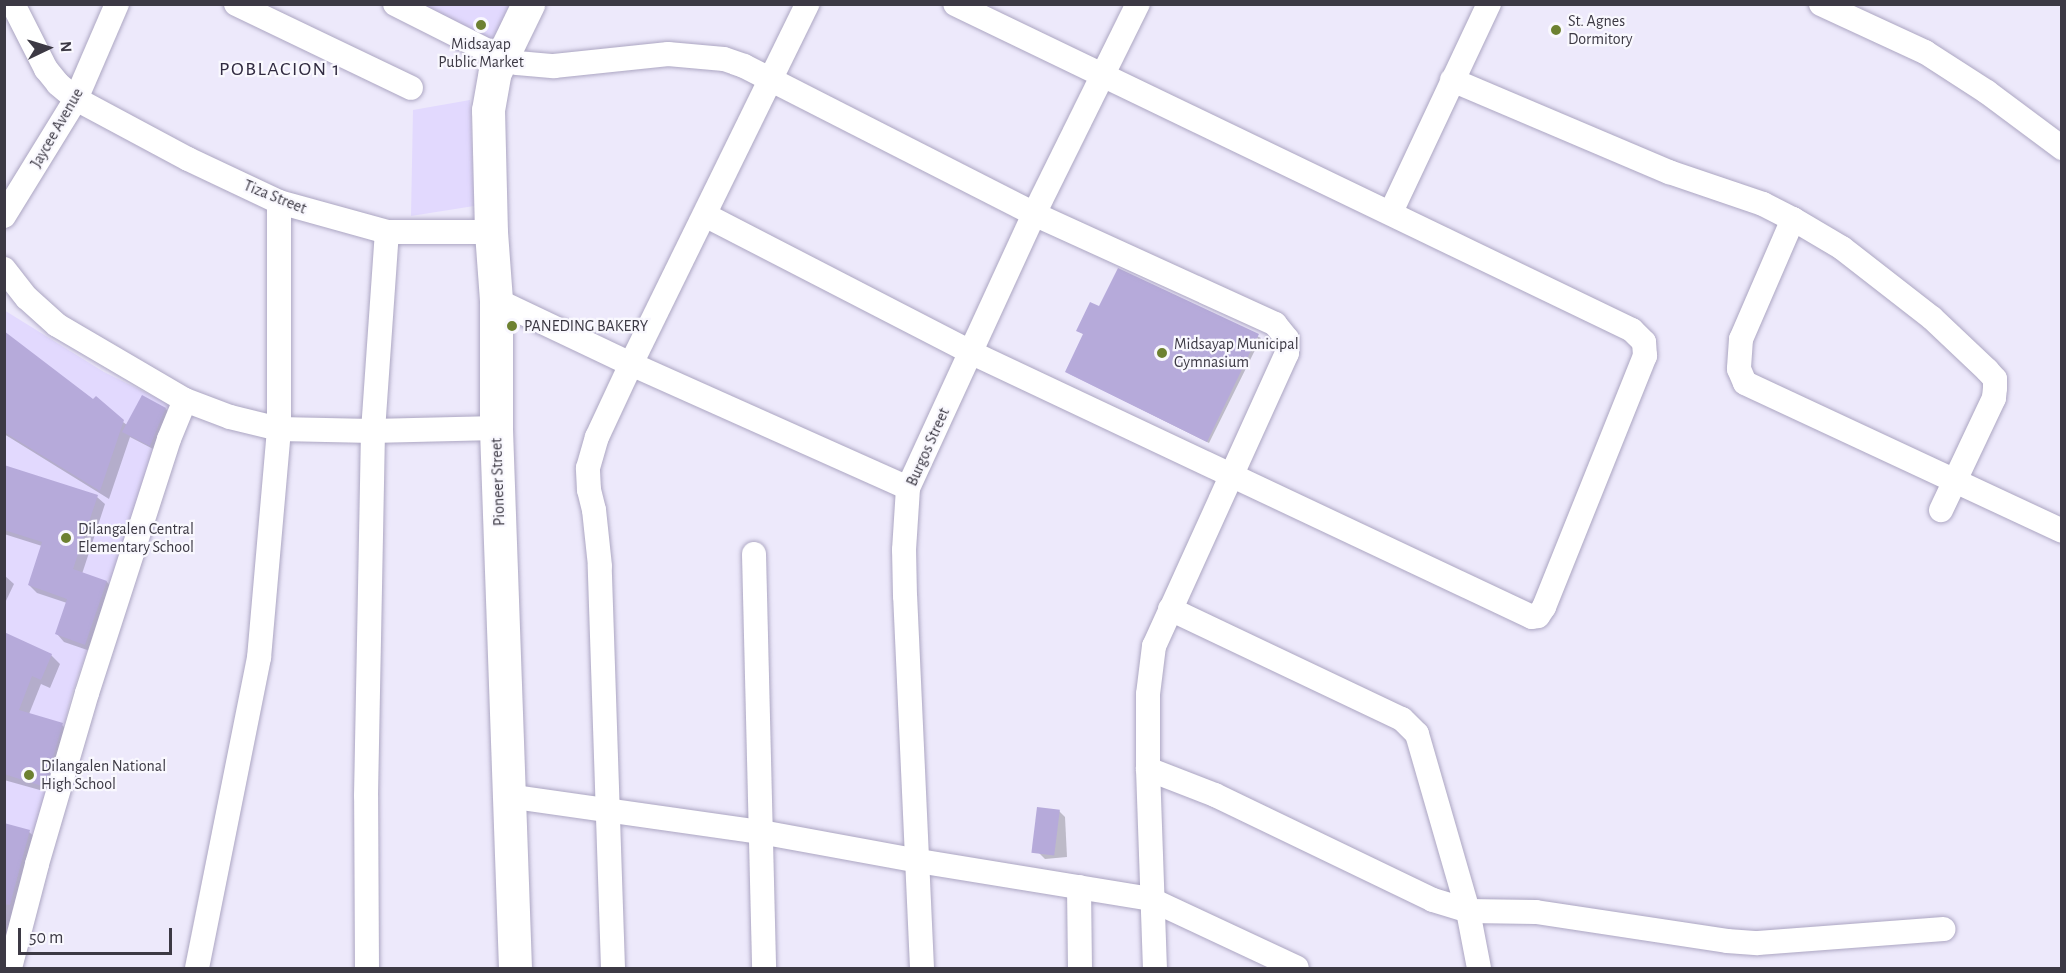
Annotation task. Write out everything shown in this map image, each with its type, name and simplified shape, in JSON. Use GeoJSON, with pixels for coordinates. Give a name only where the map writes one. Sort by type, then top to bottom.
{"type":"FeatureCollection","features":[{"type":"Feature","properties":{"kind":"main road","name":"Pioneer Street"},"geometry":{"type":"LineString","coordinates":[[515,969],[496,428],[496,300],[490,232],[488,110],[493,81],[528,4]]}},
{"type":"Feature","properties":{"kind":"street","name":"Tiza Street"},"geometry":{"type":"LineString","coordinates":[[13,4],[46,69],[76,99],[188,159],[279,202],[387,232],[490,232]]}},
{"type":"Feature","properties":{"kind":"street","name":"Jaycee Avenue"},"geometry":{"type":"LineString","coordinates":[[4,216],[76,99],[117,4]]}},
{"type":"Feature","properties":{"kind":"street"},"geometry":{"type":"LineString","coordinates":[[236,4],[411,88]]}},
{"type":"Feature","properties":{"kind":"street"},"geometry":{"type":"LineString","coordinates":[[395,4],[502,58],[536,66],[668,54],[724,59],[771,78],[1034,213],[1275,324],[1287,339],[1287,353],[1230,474],[1154,646],[1150,667],[1148,769],[1150,898],[1155,969]]}},
{"type":"Feature","properties":{"kind":"street"},"geometry":{"type":"LineString","coordinates":[[613,968],[600,566],[588,468],[597,437],[630,364],[807,4]]}},
{"type":"Feature","properties":{"kind":"street"},"geometry":{"type":"LineString","coordinates":[[705,215],[970,352],[1532,617],[1538,616],[1544,608],[1645,356],[1644,342],[1632,330],[955,4]]}},
{"type":"Feature","properties":{"kind":"street","name":"Burgos Street"},"geometry":{"type":"LineString","coordinates":[[922,969],[919,861],[905,596],[904,550],[908,488],[1034,213],[1138,4]]}},
{"type":"Feature","properties":{"kind":"street"},"geometry":{"type":"LineString","coordinates":[[1391,212],[1489,4]]}},
{"type":"Feature","properties":{"kind":"street"},"geometry":{"type":"LineString","coordinates":[[1821,4],[1925,52],[1987,92],[2061,148]]}},
{"type":"Feature","properties":{"kind":"street"},"geometry":{"type":"LineString","coordinates":[[1452,80],[1669,172],[1763,204],[1842,248],[1932,318],[1995,379],[1994,398],[1941,510]]}},
{"type":"Feature","properties":{"kind":"street"},"geometry":{"type":"LineString","coordinates":[[197,969],[259,658],[279,429],[279,202]]}},
{"type":"Feature","properties":{"kind":"street"},"geometry":{"type":"LineString","coordinates":[[1793,219],[1741,339],[1739,369],[1745,382],[2061,531]]}},
{"type":"Feature","properties":{"kind":"street"},"geometry":{"type":"LineString","coordinates":[[367,969],[366,796],[373,431],[387,232]]}},
{"type":"Feature","properties":{"kind":"street"},"geometry":{"type":"LineString","coordinates":[[4,269],[27,298],[57,325],[185,400],[230,417],[279,429],[373,431],[496,428]]}},
{"type":"Feature","properties":{"kind":"street"},"geometry":{"type":"LineString","coordinates":[[496,300],[630,364],[908,488]]}},
{"type":"Feature","properties":{"kind":"street"},"geometry":{"type":"LineString","coordinates":[[10,969],[37,864],[87,693],[169,440],[185,400]]}},
{"type":"Feature","properties":{"kind":"street"},"geometry":{"type":"LineString","coordinates":[[754,554],[764,969]]}},
{"type":"Feature","properties":{"kind":"street"},"geometry":{"type":"LineString","coordinates":[[1170,609],[1402,719],[1417,734],[1468,911],[1479,969]]}},
{"type":"Feature","properties":{"kind":"street"},"geometry":{"type":"LineString","coordinates":[[1148,769],[1215,795],[1433,900],[1468,911],[1536,912],[1727,941],[1758,943],[1943,929]]}},
{"type":"Feature","properties":{"kind":"street"},"geometry":{"type":"LineString","coordinates":[[508,796],[607,812],[761,832],[919,861],[1150,898],[1297,969]]}},
{"type":"Feature","properties":{"kind":"street"},"geometry":{"type":"LineString","coordinates":[[1078,887],[1080,969]]}},
{"type":"Feature","properties":{"kind":"shaded area","name":"Midsayap Public Market"},"geometry":{"type":"Polygon","coordinates":[[[417,5],[516,5],[496,45],[417,5]]]}},
{"type":"Feature","properties":{"kind":"shaded area"},"geometry":{"type":"Polygon","coordinates":[[[470,100],[474,206],[411,216],[413,110],[470,100]]]}},
{"type":"Feature","properties":{"kind":"shaded area","name":"Dilangalen Central Elementary School"},"geometry":{"type":"Polygon","coordinates":[[[4,310],[104,372],[173,406],[71,697],[35,854],[4,968],[4,310]]]}},
{"type":"Feature","properties":{"kind":"building","name":"Midsayap Municipal Gymnasium"},"geometry":{"type":"Polygon","coordinates":[[[1118,268],[1259,334],[1207,442],[1065,372],[1083,334],[1076,331],[1090,302],[1099,306],[1118,268]]]}},
{"type":"Feature","properties":{"kind":"building"},"geometry":{"type":"Polygon","coordinates":[[[4,331],[93,399],[96,396],[124,420],[100,491],[4,432],[4,331]]]}},
{"type":"Feature","properties":{"kind":"building"},"geometry":{"type":"Polygon","coordinates":[[[142,395],[166,408],[150,446],[122,432],[142,395]]]}},
{"type":"Feature","properties":{"kind":"building"},"geometry":{"type":"Polygon","coordinates":[[[4,465],[98,495],[73,569],[107,581],[85,645],[55,634],[67,599],[28,585],[42,542],[4,530],[4,465]]]}},
{"type":"Feature","properties":{"kind":"building"},"geometry":{"type":"Polygon","coordinates":[[[4,632],[52,654],[41,680],[32,676],[19,710],[63,723],[45,787],[4,774],[4,632]]]}},
{"type":"Feature","properties":{"kind":"building"},"geometry":{"type":"Polygon","coordinates":[[[1037,807],[1060,810],[1054,855],[1031,853],[1037,807]]]}},
{"type":"Feature","properties":{"kind":"building"},"geometry":{"type":"Polygon","coordinates":[[[4,823],[30,830],[10,905],[4,904],[4,823]]]}},
{"type":"Feature","properties":{"kind":"place","name":"Midsayap Public Market"},"geometry":{"type":"Point","coordinates":[481,25]}},
{"type":"Feature","properties":{"kind":"place","name":"St. Agnes Dormitory"},"geometry":{"type":"Point","coordinates":[1556,30]}},
{"type":"Feature","properties":{"kind":"place","name":"PANEDING BAKERY"},"geometry":{"type":"Point","coordinates":[512,326]}},
{"type":"Feature","properties":{"kind":"place","name":"Midsayap Municipal Gymnasium"},"geometry":{"type":"Point","coordinates":[1162,353]}},
{"type":"Feature","properties":{"kind":"place","name":"Dilangalen Central Elementary School"},"geometry":{"type":"Point","coordinates":[66,538]}},
{"type":"Feature","properties":{"kind":"place","name":"Dilangalen National High School"},"geometry":{"type":"Point","coordinates":[29,775]}},
{"type":"Feature","properties":{"kind":"district","name":"POBLACION 1"},"geometry":{"type":"Point","coordinates":[280,69]}}]}
